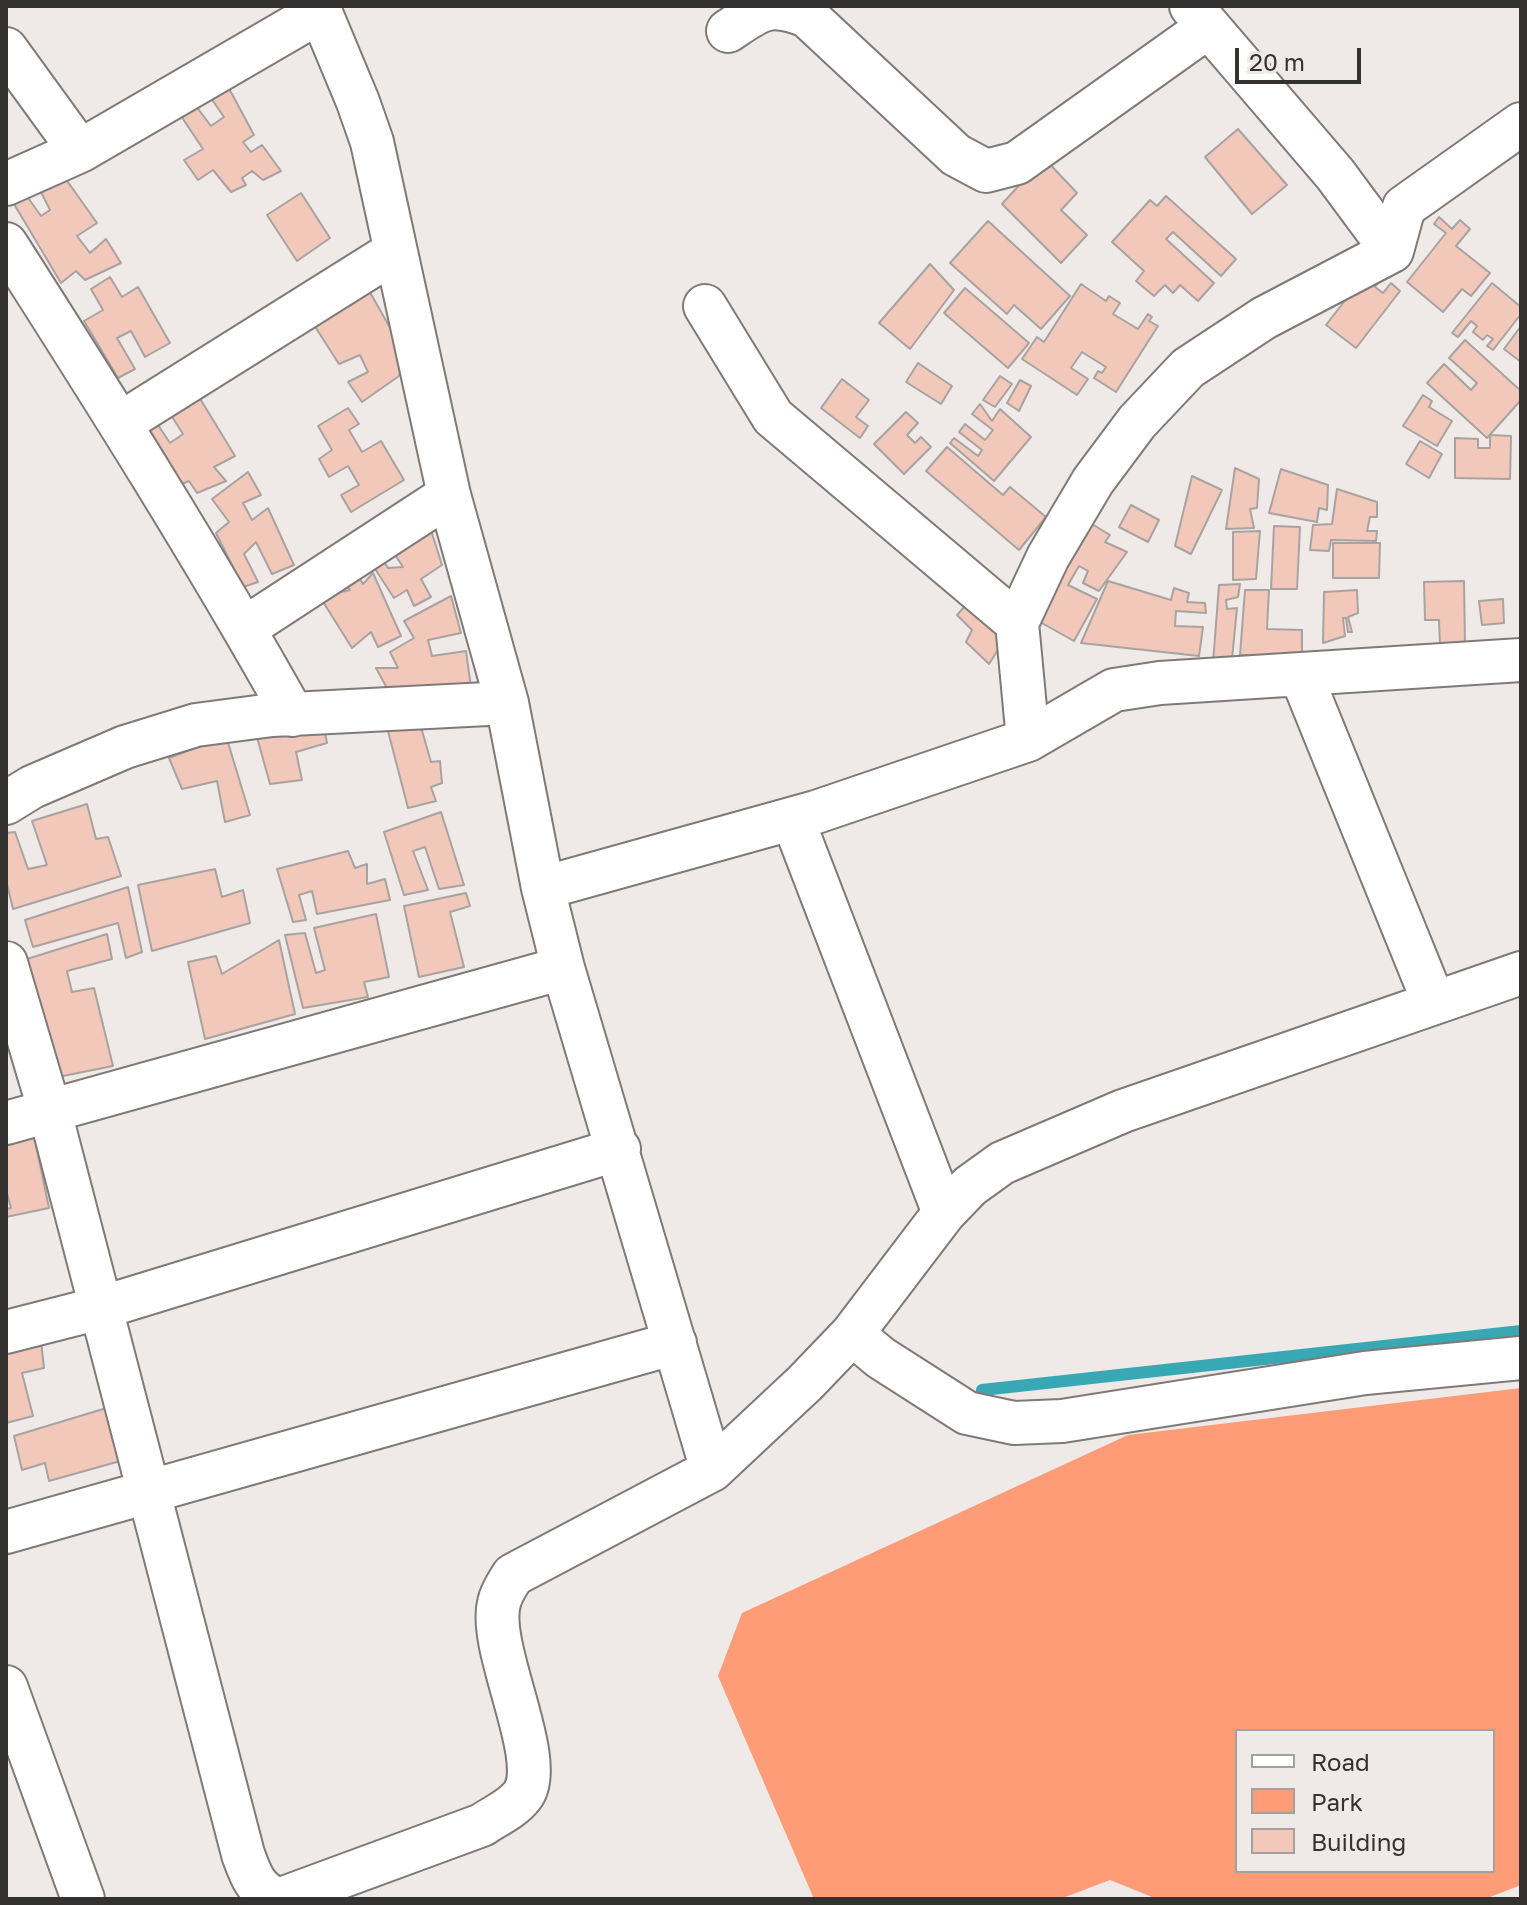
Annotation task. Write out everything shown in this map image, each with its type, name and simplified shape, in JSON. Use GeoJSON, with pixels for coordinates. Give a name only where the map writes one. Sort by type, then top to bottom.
{"type":"FeatureCollection","features":[{"type":"Feature","properties":{"kind":"street"},"geometry":{"type":"LineString","coordinates":[[728,31],[760,10],[783,6],[807,16],[956,155],[986,171],[1017,163],[1199,16],[1335,174],[1392,251]]}},
{"type":"Feature","properties":{"kind":"street"},"geometry":{"type":"LineString","coordinates":[[6,184],[80,151],[319,9],[372,142],[449,495],[507,703],[543,888],[563,968],[712,1470]]}},
{"type":"Feature","properties":{"kind":"street"},"geometry":{"type":"LineString","coordinates":[[6,49],[80,151]]}},
{"type":"Feature","properties":{"kind":"street"},"geometry":{"type":"LineString","coordinates":[[1028,740],[1017,623],[1048,557],[1093,481],[1137,422],[1188,368],[1264,318],[1392,251],[1404,207],[1521,124]]}},
{"type":"Feature","properties":{"kind":"street"},"geometry":{"type":"LineString","coordinates":[[6,244],[121,423],[245,628],[293,715]]}},
{"type":"Feature","properties":{"kind":"street"},"geometry":{"type":"LineString","coordinates":[[121,423],[394,252]]}},
{"type":"Feature","properties":{"kind":"street"},"geometry":{"type":"LineString","coordinates":[[705,306],[773,417],[1017,623]]}},
{"type":"Feature","properties":{"kind":"street"},"geometry":{"type":"LineString","coordinates":[[245,628],[449,495]]}},
{"type":"Feature","properties":{"kind":"street"},"geometry":{"type":"LineString","coordinates":[[543,888],[793,820],[1028,740],[1114,690],[1160,683],[1521,660]]}},
{"type":"Feature","properties":{"kind":"street"},"geometry":{"type":"LineString","coordinates":[[1301,675],[1434,1003]]}},
{"type":"Feature","properties":{"kind":"street"},"geometry":{"type":"LineString","coordinates":[[6,803],[32,787],[125,747],[196,725],[293,715],[507,703]]}},
{"type":"Feature","properties":{"kind":"street"},"geometry":{"type":"LineString","coordinates":[[793,820],[944,1213]]}},
{"type":"Feature","properties":{"kind":"street"},"geometry":{"type":"LineString","coordinates":[[6,963],[50,1112],[243,1854],[253,1882],[264,1893],[278,1899],[482,1825],[512,1806],[524,1794],[530,1768],[498,1632],[499,1603],[513,1575],[712,1470],[852,1334],[944,1213],[970,1186],[1002,1163],[1096,1123],[1521,973]]}},
{"type":"Feature","properties":{"kind":"street"},"geometry":{"type":"LineString","coordinates":[[6,1123],[563,968]]}},
{"type":"Feature","properties":{"kind":"street"},"geometry":{"type":"LineString","coordinates":[[6,1332],[100,1308],[619,1149]]}},
{"type":"Feature","properties":{"kind":"street"},"geometry":{"type":"LineString","coordinates":[[852,1334],[881,1358],[967,1413],[1014,1423],[1062,1421],[1365,1373],[1521,1358]]}},
{"type":"Feature","properties":{"kind":"street"},"geometry":{"type":"LineString","coordinates":[[6,1532],[675,1343]]}},
{"type":"Feature","properties":{"kind":"street"},"geometry":{"type":"LineString","coordinates":[[6,1687],[83,1899]]}},
{"type":"Feature","properties":{"kind":"green space"},"geometry":{"type":"Polygon","coordinates":[[[1521,1388],[1521,1885],[1485,1899],[1157,1899],[1110,1880],[1060,1899],[814,1899],[718,1676],[742,1613],[1128,1435],[1521,1388]]]}},
{"type":"Feature","properties":{"kind":"building"},"geometry":{"type":"Polygon","coordinates":[[[225,81],[254,135],[243,142],[251,152],[262,145],[281,171],[263,180],[252,171],[242,178],[246,185],[231,192],[213,170],[198,180],[184,160],[203,149],[179,113],[193,102],[211,126],[224,117],[206,91],[225,81]]]}},
{"type":"Feature","properties":{"kind":"building"},"geometry":{"type":"Polygon","coordinates":[[[1238,129],[1287,185],[1252,214],[1205,157],[1238,129]]]}},
{"type":"Feature","properties":{"kind":"building"},"geometry":{"type":"Polygon","coordinates":[[[1044,158],[1077,193],[1061,210],[1087,235],[1061,263],[1002,204],[1044,158]]]}},
{"type":"Feature","properties":{"kind":"building"},"geometry":{"type":"Polygon","coordinates":[[[63,175],[97,223],[77,236],[90,253],[106,239],[121,263],[85,280],[76,271],[61,283],[14,204],[26,195],[41,216],[50,210],[40,190],[63,175]]]}},
{"type":"Feature","properties":{"kind":"building"},"geometry":{"type":"Polygon","coordinates":[[[301,193],[330,238],[297,261],[267,215],[301,193]]]}},
{"type":"Feature","properties":{"kind":"building"},"geometry":{"type":"Polygon","coordinates":[[[1166,196],[1236,259],[1221,276],[1173,232],[1166,239],[1214,283],[1198,301],[1180,285],[1173,293],[1165,285],[1154,296],[1136,281],[1144,271],[1112,242],[1150,200],[1157,206],[1166,196]]]}},
{"type":"Feature","properties":{"kind":"building"},"geometry":{"type":"Polygon","coordinates":[[[1439,217],[1452,229],[1460,220],[1470,229],[1456,246],[1490,273],[1471,296],[1462,289],[1443,312],[1407,282],[1446,233],[1434,224],[1439,217]]]}},
{"type":"Feature","properties":{"kind":"building"},"geometry":{"type":"Polygon","coordinates":[[[988,221],[1070,296],[1041,329],[1014,305],[1007,314],[950,263],[988,221]]]}},
{"type":"Feature","properties":{"kind":"building"},"geometry":{"type":"Polygon","coordinates":[[[930,264],[954,290],[910,349],[879,323],[930,264]]]}},
{"type":"Feature","properties":{"kind":"building"},"geometry":{"type":"Polygon","coordinates":[[[1371,267],[1383,276],[1375,287],[1383,293],[1391,283],[1400,291],[1356,348],[1326,325],[1371,267]]]}},
{"type":"Feature","properties":{"kind":"building"},"geometry":{"type":"Polygon","coordinates":[[[110,277],[122,297],[138,287],[170,343],[145,357],[131,331],[117,338],[135,369],[118,378],[84,321],[103,310],[91,289],[110,277]]]}},
{"type":"Feature","properties":{"kind":"building"},"geometry":{"type":"Polygon","coordinates":[[[363,280],[405,354],[399,376],[362,402],[348,382],[368,372],[360,355],[339,364],[307,314],[363,280]]]}},
{"type":"Feature","properties":{"kind":"building"},"geometry":{"type":"Polygon","coordinates":[[[1492,283],[1521,307],[1521,314],[1493,350],[1487,346],[1493,339],[1487,335],[1483,340],[1473,332],[1477,326],[1471,321],[1458,337],[1452,333],[1492,283]]]}},
{"type":"Feature","properties":{"kind":"building"},"geometry":{"type":"Polygon","coordinates":[[[1081,284],[1106,301],[1109,296],[1120,303],[1113,314],[1138,329],[1148,314],[1152,317],[1149,321],[1158,326],[1116,392],[1094,378],[1098,371],[1102,373],[1106,367],[1082,352],[1071,368],[1088,379],[1077,395],[1022,359],[1037,337],[1044,342],[1081,284]]]}},
{"type":"Feature","properties":{"kind":"building"},"geometry":{"type":"Polygon","coordinates":[[[965,288],[1029,343],[1008,368],[944,313],[965,288]]]}},
{"type":"Feature","properties":{"kind":"building"},"geometry":{"type":"Polygon","coordinates":[[[1521,326],[1521,362],[1504,349],[1521,326]]]}},
{"type":"Feature","properties":{"kind":"building"},"geometry":{"type":"Polygon","coordinates":[[[1465,340],[1521,391],[1521,400],[1487,438],[1427,383],[1444,364],[1471,390],[1477,383],[1449,358],[1465,340]]]}},
{"type":"Feature","properties":{"kind":"building"},"geometry":{"type":"Polygon","coordinates":[[[918,363],[952,386],[941,404],[906,382],[918,363]]]}},
{"type":"Feature","properties":{"kind":"building"},"geometry":{"type":"Polygon","coordinates":[[[1000,376],[1012,384],[995,407],[983,400],[1000,376]]]}},
{"type":"Feature","properties":{"kind":"building"},"geometry":{"type":"Polygon","coordinates":[[[842,379],[869,400],[856,417],[868,426],[860,438],[821,408],[842,379]]]}},
{"type":"Feature","properties":{"kind":"building"},"geometry":{"type":"Polygon","coordinates":[[[1020,380],[1031,386],[1019,411],[1007,403],[1020,380]]]}},
{"type":"Feature","properties":{"kind":"building"},"geometry":{"type":"Polygon","coordinates":[[[193,387],[235,456],[214,467],[226,481],[197,493],[189,481],[180,485],[141,421],[152,416],[170,443],[183,434],[162,401],[193,387]]]}},
{"type":"Feature","properties":{"kind":"building"},"geometry":{"type":"Polygon","coordinates":[[[1423,395],[1432,401],[1429,407],[1452,421],[1437,446],[1403,426],[1423,395]]]}},
{"type":"Feature","properties":{"kind":"building"},"geometry":{"type":"Polygon","coordinates":[[[980,404],[992,421],[1000,409],[1031,437],[994,481],[950,443],[954,438],[978,456],[982,450],[959,432],[965,424],[985,440],[993,430],[972,414],[980,404]]]}},
{"type":"Feature","properties":{"kind":"building"},"geometry":{"type":"Polygon","coordinates":[[[348,408],[359,424],[349,430],[362,452],[381,441],[404,480],[351,512],[341,495],[359,485],[348,466],[329,477],[319,459],[332,450],[318,426],[348,408]]]}},
{"type":"Feature","properties":{"kind":"building"},"geometry":{"type":"Polygon","coordinates":[[[906,412],[918,423],[907,435],[915,443],[921,437],[931,447],[904,474],[874,444],[906,412]]]}},
{"type":"Feature","properties":{"kind":"building"},"geometry":{"type":"Polygon","coordinates":[[[1490,435],[1511,436],[1510,479],[1455,478],[1455,438],[1478,439],[1478,448],[1490,448],[1490,435]]]}},
{"type":"Feature","properties":{"kind":"building"},"geometry":{"type":"Polygon","coordinates":[[[1420,441],[1442,454],[1429,478],[1406,464],[1420,441]]]}},
{"type":"Feature","properties":{"kind":"building"},"geometry":{"type":"Polygon","coordinates":[[[947,447],[1003,495],[1010,487],[1046,517],[1019,550],[926,471],[947,447]]]}},
{"type":"Feature","properties":{"kind":"building"},"geometry":{"type":"Polygon","coordinates":[[[1235,468],[1259,479],[1257,508],[1250,509],[1254,528],[1226,529],[1235,468]]]}},
{"type":"Feature","properties":{"kind":"building"},"geometry":{"type":"Polygon","coordinates":[[[1281,469],[1328,485],[1327,510],[1319,508],[1317,522],[1269,513],[1281,469]]]}},
{"type":"Feature","properties":{"kind":"building"},"geometry":{"type":"Polygon","coordinates":[[[248,472],[261,495],[243,503],[252,520],[268,508],[294,565],[272,574],[256,542],[244,554],[258,582],[243,587],[216,533],[229,522],[212,499],[248,472]]]}},
{"type":"Feature","properties":{"kind":"building"},"geometry":{"type":"Polygon","coordinates":[[[1192,476],[1222,490],[1191,554],[1175,546],[1192,476]]]}},
{"type":"Feature","properties":{"kind":"building"},"geometry":{"type":"Polygon","coordinates":[[[1337,489],[1377,502],[1377,517],[1370,517],[1367,531],[1377,531],[1376,541],[1331,540],[1329,551],[1310,550],[1313,525],[1332,524],[1337,489]]]}},
{"type":"Feature","properties":{"kind":"building"},"geometry":{"type":"Polygon","coordinates":[[[1131,505],[1159,520],[1148,542],[1119,527],[1131,505]]]}},
{"type":"Feature","properties":{"kind":"building"},"geometry":{"type":"Polygon","coordinates":[[[1082,518],[1110,535],[1105,542],[1127,552],[1099,591],[1083,583],[1088,571],[1079,566],[1068,585],[1097,599],[1074,641],[1031,617],[1082,518]]]}},
{"type":"Feature","properties":{"kind":"building"},"geometry":{"type":"Polygon","coordinates":[[[429,524],[442,565],[421,579],[431,597],[414,606],[407,590],[394,598],[366,555],[379,554],[388,568],[403,567],[390,547],[429,524]]]}},
{"type":"Feature","properties":{"kind":"building"},"geometry":{"type":"Polygon","coordinates":[[[1274,526],[1300,527],[1297,589],[1271,589],[1274,526]]]}},
{"type":"Feature","properties":{"kind":"building"},"geometry":{"type":"Polygon","coordinates":[[[1260,531],[1256,579],[1233,580],[1233,532],[1260,531]]]}},
{"type":"Feature","properties":{"kind":"building"},"geometry":{"type":"Polygon","coordinates":[[[1333,543],[1380,543],[1379,578],[1333,578],[1333,543]]]}},
{"type":"Feature","properties":{"kind":"building"},"geometry":{"type":"Polygon","coordinates":[[[355,571],[363,584],[373,573],[401,636],[378,647],[371,632],[352,648],[315,589],[337,593],[350,590],[340,578],[355,571]]]}},
{"type":"Feature","properties":{"kind":"building"},"geometry":{"type":"Polygon","coordinates":[[[1108,581],[1171,600],[1174,588],[1189,593],[1187,602],[1205,603],[1206,613],[1176,611],[1175,626],[1203,627],[1199,656],[1081,643],[1108,581]]]}},
{"type":"Feature","properties":{"kind":"building"},"geometry":{"type":"Polygon","coordinates":[[[1464,581],[1465,645],[1440,645],[1439,620],[1425,620],[1424,582],[1464,581]]]}},
{"type":"Feature","properties":{"kind":"building"},"geometry":{"type":"Polygon","coordinates":[[[1240,584],[1238,597],[1226,600],[1227,609],[1237,608],[1232,659],[1213,663],[1219,585],[1240,584]]]}},
{"type":"Feature","properties":{"kind":"building"},"geometry":{"type":"Polygon","coordinates":[[[1245,590],[1269,590],[1267,629],[1302,630],[1302,655],[1240,655],[1245,590]]]}},
{"type":"Feature","properties":{"kind":"building"},"geometry":{"type":"Polygon","coordinates":[[[1357,590],[1358,613],[1348,617],[1352,632],[1348,632],[1346,618],[1343,618],[1345,636],[1323,643],[1324,592],[1357,590]]]}},
{"type":"Feature","properties":{"kind":"building"},"geometry":{"type":"Polygon","coordinates":[[[977,593],[1010,631],[989,664],[966,642],[972,630],[957,615],[977,593]]]}},
{"type":"Feature","properties":{"kind":"building"},"geometry":{"type":"Polygon","coordinates":[[[451,596],[461,633],[428,640],[432,656],[466,651],[471,687],[388,690],[376,668],[398,668],[390,652],[414,638],[404,621],[451,596]]]}},
{"type":"Feature","properties":{"kind":"building"},"geometry":{"type":"Polygon","coordinates":[[[1503,599],[1504,623],[1482,625],[1479,601],[1503,599]]]}},
{"type":"Feature","properties":{"kind":"building"},"geometry":{"type":"Polygon","coordinates":[[[322,718],[327,743],[296,752],[302,780],[270,784],[255,730],[322,718]]]}},
{"type":"Feature","properties":{"kind":"building"},"geometry":{"type":"Polygon","coordinates":[[[421,727],[431,762],[440,761],[442,783],[431,787],[436,801],[408,808],[388,731],[421,727]]]}},
{"type":"Feature","properties":{"kind":"building"},"geometry":{"type":"Polygon","coordinates":[[[226,736],[250,815],[225,822],[217,781],[182,789],[169,758],[226,736]]]}},
{"type":"Feature","properties":{"kind":"building"},"geometry":{"type":"Polygon","coordinates":[[[87,804],[96,839],[108,837],[121,876],[13,909],[6,880],[6,833],[15,832],[28,869],[47,865],[32,821],[87,804]]]}},
{"type":"Feature","properties":{"kind":"building"},"geometry":{"type":"Polygon","coordinates":[[[441,812],[464,885],[439,889],[425,847],[413,851],[428,890],[404,895],[384,832],[441,812]]]}},
{"type":"Feature","properties":{"kind":"building"},"geometry":{"type":"Polygon","coordinates":[[[348,851],[355,868],[367,864],[367,884],[385,879],[390,900],[317,914],[312,891],[299,895],[306,920],[293,922],[277,869],[348,851]]]}},
{"type":"Feature","properties":{"kind":"building"},"geometry":{"type":"Polygon","coordinates":[[[215,869],[222,897],[243,890],[250,923],[152,951],[138,885],[215,869]]]}},
{"type":"Feature","properties":{"kind":"building"},"geometry":{"type":"Polygon","coordinates":[[[128,887],[142,952],[126,958],[118,923],[33,947],[25,920],[128,887]]]}},
{"type":"Feature","properties":{"kind":"building"},"geometry":{"type":"Polygon","coordinates":[[[466,893],[470,906],[450,912],[464,967],[419,977],[404,906],[466,893]]]}},
{"type":"Feature","properties":{"kind":"building"},"geometry":{"type":"Polygon","coordinates":[[[376,914],[389,977],[364,982],[368,997],[303,1008],[285,935],[305,933],[316,973],[325,970],[314,928],[376,914]]]}},
{"type":"Feature","properties":{"kind":"building"},"geometry":{"type":"Polygon","coordinates":[[[107,934],[112,959],[67,971],[72,992],[94,988],[113,1066],[53,1078],[27,959],[107,934]]]}},
{"type":"Feature","properties":{"kind":"building"},"geometry":{"type":"Polygon","coordinates":[[[279,940],[295,1014],[205,1039],[188,962],[216,956],[222,974],[279,940]]]}},
{"type":"Feature","properties":{"kind":"building"},"geometry":{"type":"Polygon","coordinates":[[[31,1121],[49,1208],[6,1217],[6,1209],[11,1208],[6,1190],[6,1127],[31,1121]]]}},
{"type":"Feature","properties":{"kind":"building"},"geometry":{"type":"Polygon","coordinates":[[[41,1341],[44,1368],[22,1373],[33,1416],[6,1423],[6,1349],[41,1341]]]}},
{"type":"Feature","properties":{"kind":"building"},"geometry":{"type":"Polygon","coordinates":[[[123,1403],[131,1458],[49,1481],[45,1463],[22,1470],[14,1436],[123,1403]]]}},
{"type":"Feature","properties":{"kind":"waterway"},"geometry":{"type":"LineString","coordinates":[[982,1390],[1521,1331]]}}]}
